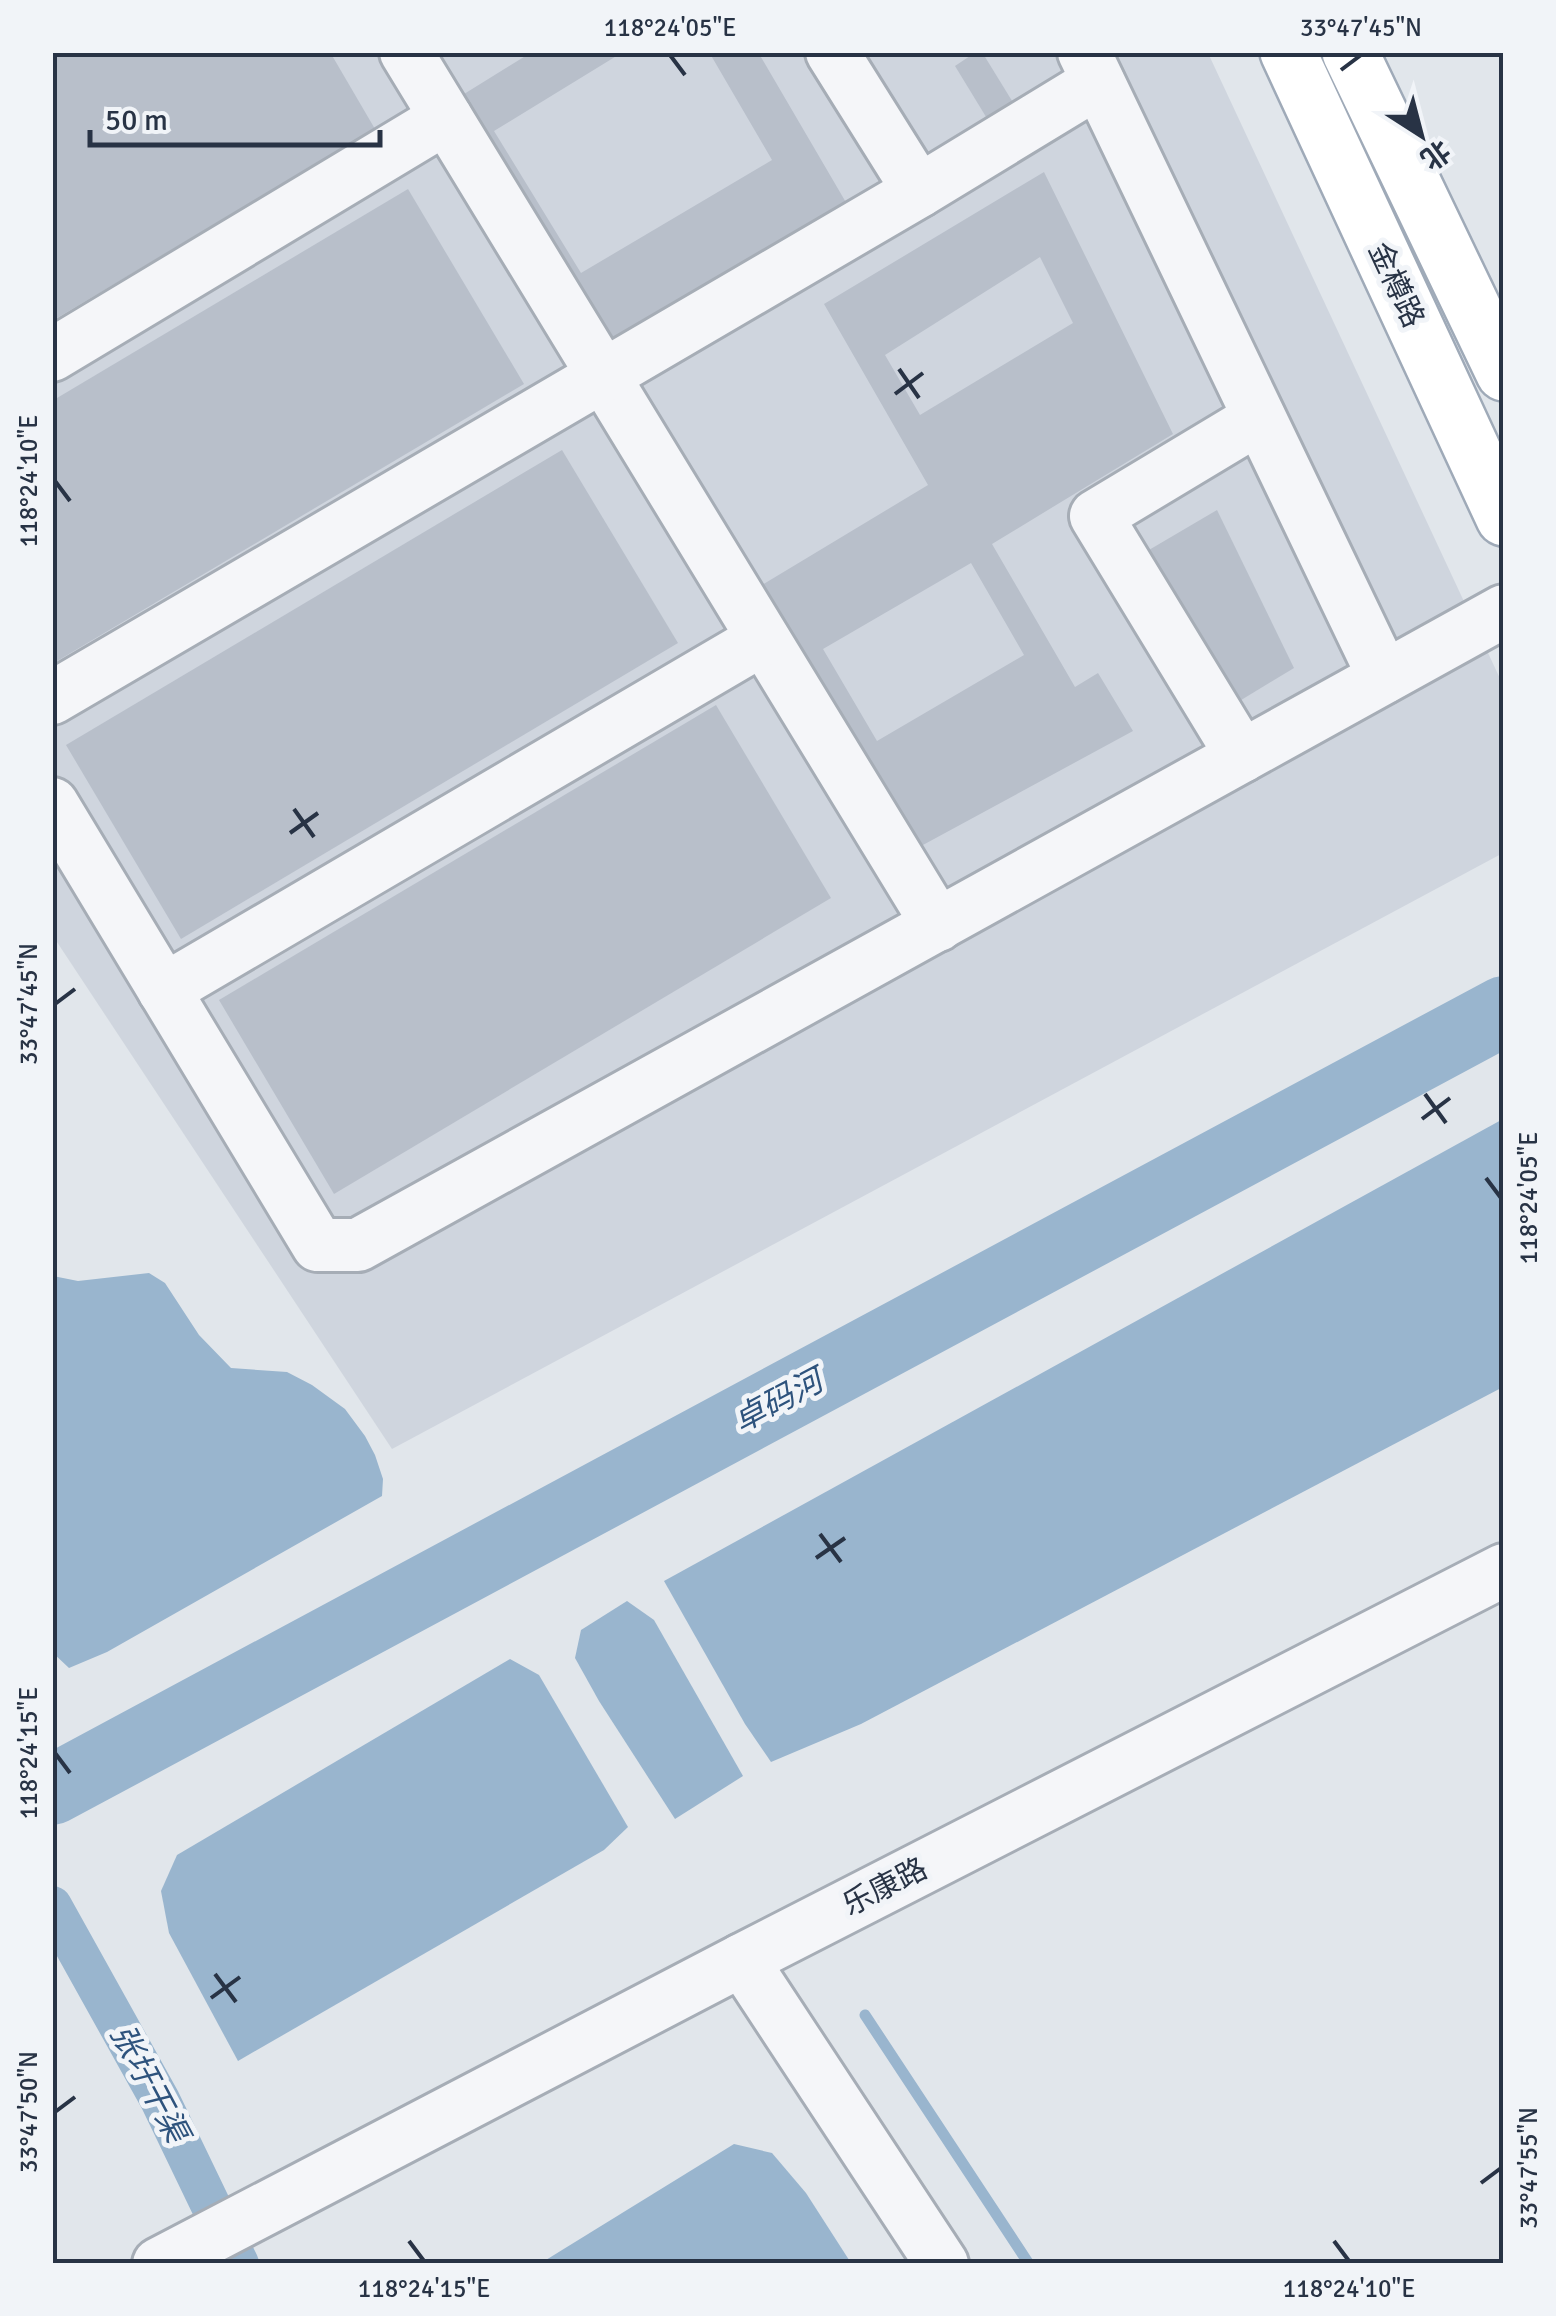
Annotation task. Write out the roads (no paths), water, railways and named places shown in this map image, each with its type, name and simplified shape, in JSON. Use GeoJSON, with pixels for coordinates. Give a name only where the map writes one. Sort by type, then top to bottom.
{"type":"FeatureCollection","features":[{"type":"Feature","properties":{"kind":"main road","name":"金樽路"},"geometry":{"type":"LineString","coordinates":[[1288,52],[1504,518]]}},
{"type":"Feature","properties":{"kind":"main road","name":"金樽路"},"geometry":{"type":"LineString","coordinates":[[1350,52],[1504,373]]}},
{"type":"Feature","properties":{"kind":"street"},"geometry":{"type":"LineString","coordinates":[[832,52],[920,191]]}},
{"type":"Feature","properties":{"kind":"street"},"geometry":{"type":"LineString","coordinates":[[410,54],[938,925]]}},
{"type":"Feature","properties":{"kind":"street"},"geometry":{"type":"LineString","coordinates":[[52,698],[920,191],[1091,67],[1384,677]]}},
{"type":"Feature","properties":{"kind":"street"},"geometry":{"type":"LineString","coordinates":[[52,355],[446,118]]}},
{"type":"Feature","properties":{"kind":"street"},"geometry":{"type":"LineString","coordinates":[[1242,756],[1096,516],[1259,418]]}},
{"type":"Feature","properties":{"kind":"street"},"geometry":{"type":"LineString","coordinates":[[52,804],[318,1244],[358,1245],[1504,611]]}},
{"type":"Feature","properties":{"kind":"street"},"geometry":{"type":"LineString","coordinates":[[164,990],[763,639]]}},
{"type":"Feature","properties":{"kind":"street","name":"乐康路"},"geometry":{"type":"LineString","coordinates":[[160,2263],[1504,1570]]}},
{"type":"Feature","properties":{"kind":"street"},"geometry":{"type":"LineString","coordinates":[[742,1960],[942,2264]]}},
{"type":"Feature","properties":{"kind":"water"},"geometry":{"type":"Polygon","coordinates":[[[1503,1119],[1503,1387],[861,1724],[771,1762],[745,1724],[664,1581],[1503,1119]]]}},
{"type":"Feature","properties":{"kind":"water"},"geometry":{"type":"Polygon","coordinates":[[[149,1273],[165,1283],[199,1335],[231,1368],[287,1372],[345,1409],[375,1455],[383,1479],[382,1496],[107,1652],[69,1668],[52,1652],[53,1276],[78,1281],[149,1273]]]}},
{"type":"Feature","properties":{"kind":"water"},"geometry":{"type":"Polygon","coordinates":[[[627,1601],[654,1620],[743,1776],[675,1819],[575,1658],[581,1630],[627,1601]]]}},
{"type":"Feature","properties":{"kind":"water"},"geometry":{"type":"Polygon","coordinates":[[[510,1659],[539,1675],[628,1827],[604,1850],[238,2061],[169,1933],[161,1891],[177,1855],[510,1659]]]}},
{"type":"Feature","properties":{"kind":"water"},"geometry":{"type":"Polygon","coordinates":[[[734,2144],[772,2153],[806,2193],[851,2263],[541,2263],[734,2144]]]}},
{"type":"Feature","properties":{"kind":"waterway","name":"卓码河"},"geometry":{"type":"LineString","coordinates":[[52,1790],[1504,1011]]}},
{"type":"Feature","properties":{"kind":"waterway","name":"张圩干渠"},"geometry":{"type":"LineString","coordinates":[[52,1906],[160,2100],[239,2264]]}},
{"type":"Feature","properties":{"kind":"waterway"},"geometry":{"type":"LineString","coordinates":[[865,2015],[1029,2264]]}}]}
